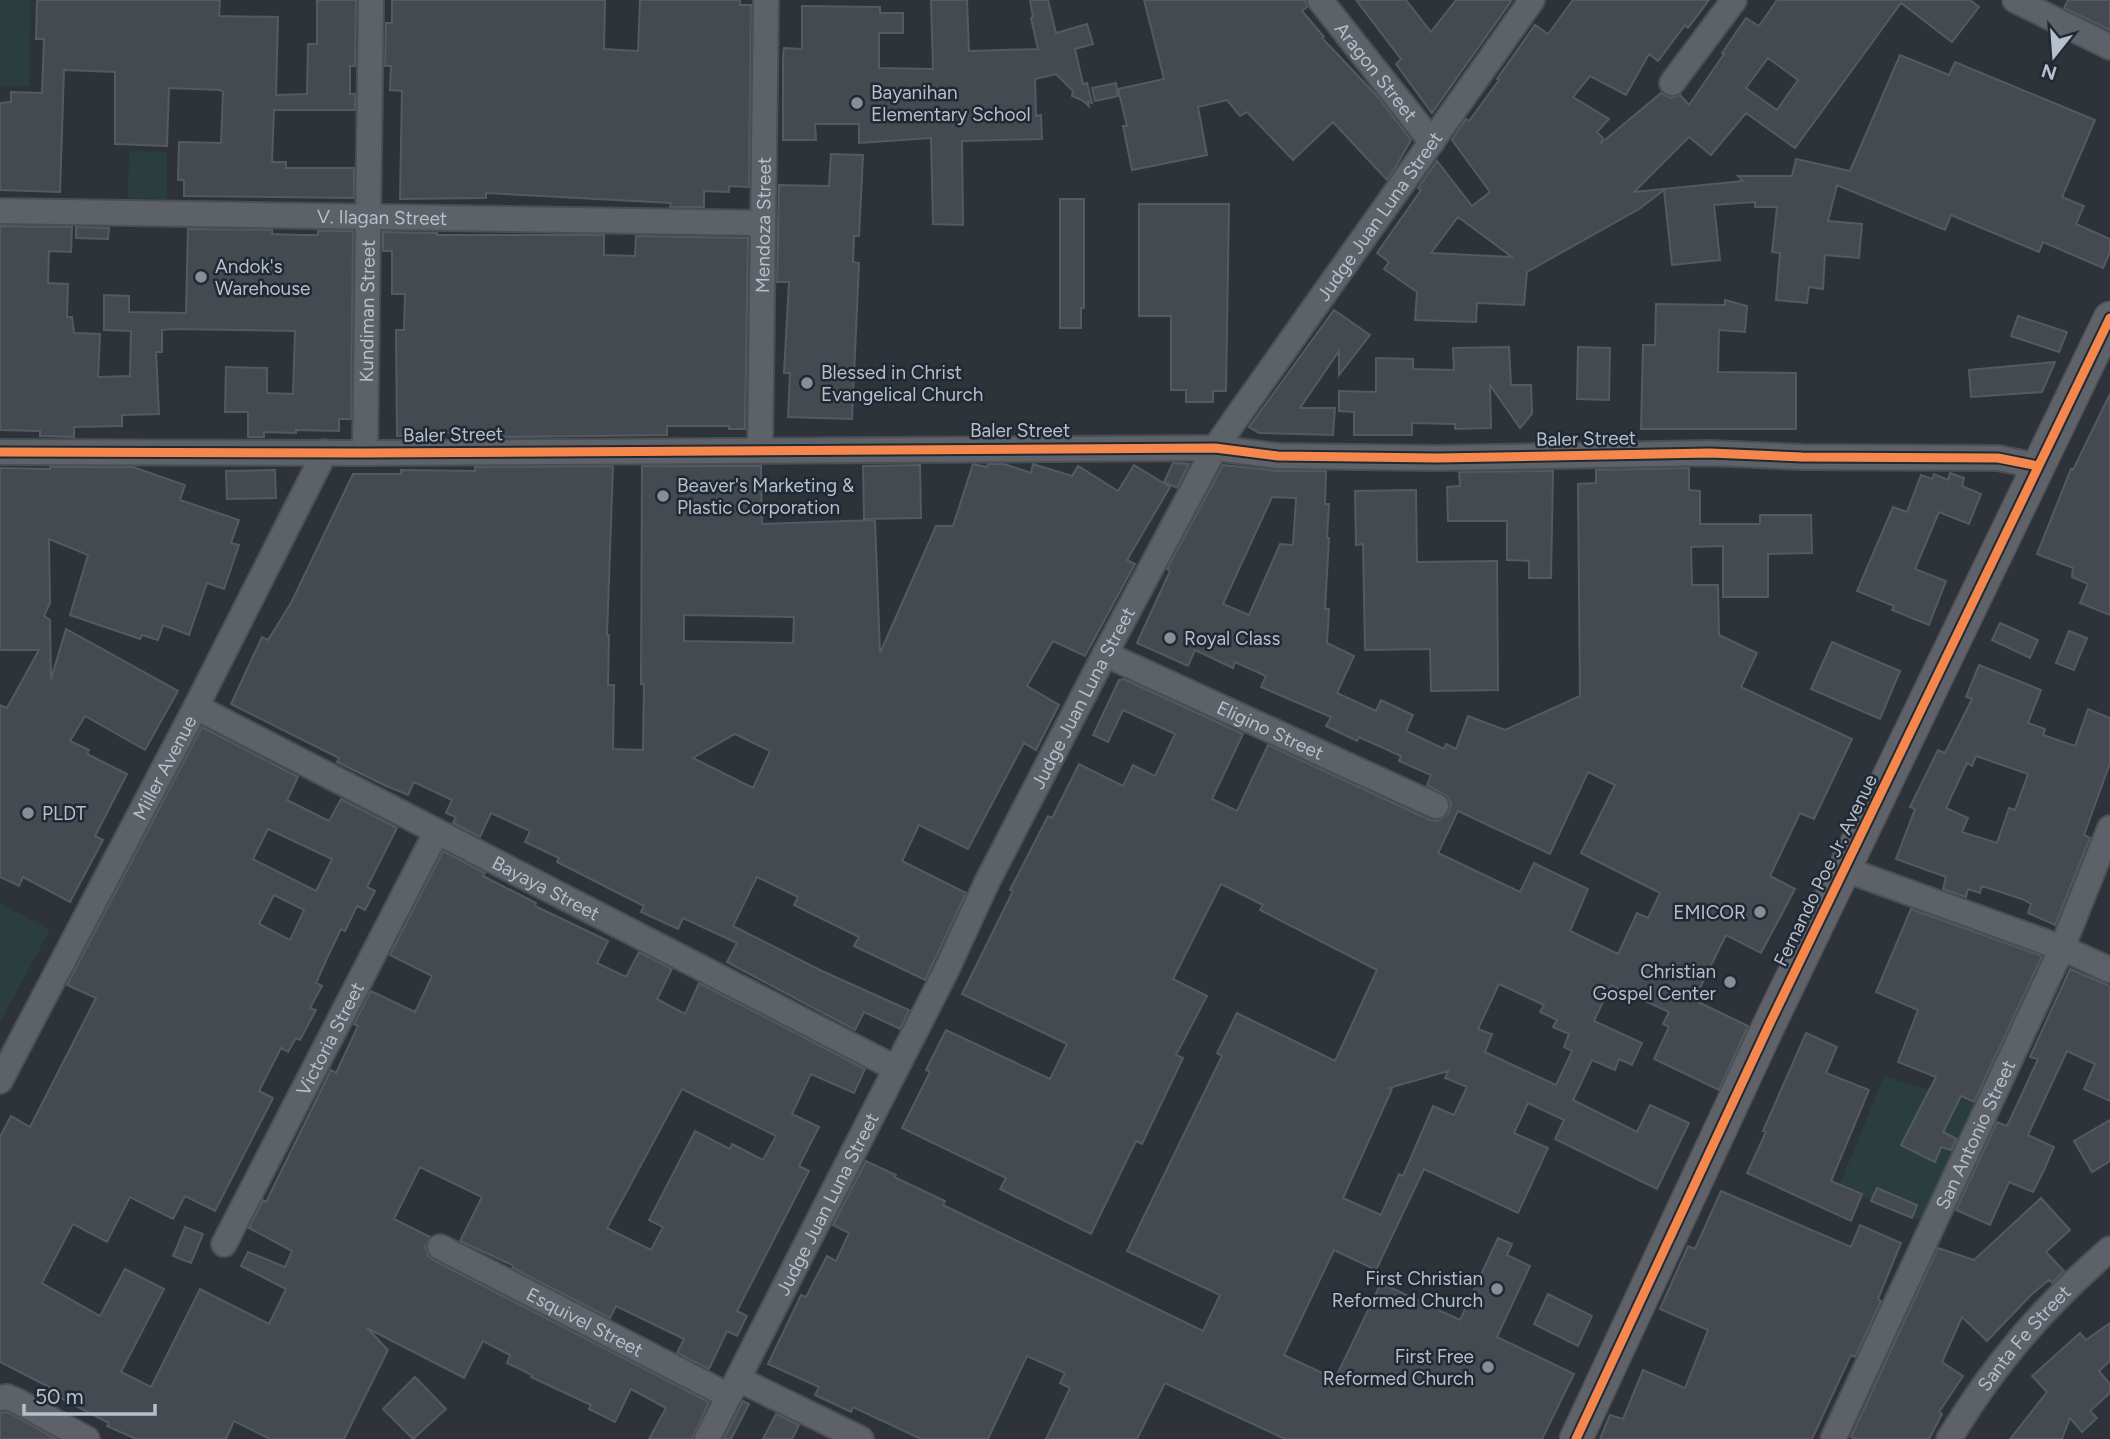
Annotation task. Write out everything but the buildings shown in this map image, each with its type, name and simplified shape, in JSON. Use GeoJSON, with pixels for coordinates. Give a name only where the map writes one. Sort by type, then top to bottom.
{"type":"FeatureCollection","features":[{"type":"Feature","properties":{"kind":"main road","name":"Fernando Poe Jr. Avenue"},"geometry":{"type":"LineString","coordinates":[[1576,1439],[1844,869],[2110,318]]}},
{"type":"Feature","properties":{"kind":"street","name":"Kundiman Street"},"geometry":{"type":"LineString","coordinates":[[365,453],[371,0]]}},
{"type":"Feature","properties":{"kind":"street","name":"Mendoza Street"},"geometry":{"type":"LineString","coordinates":[[760,451],[766,0]]}},
{"type":"Feature","properties":{"kind":"street","name":"Aragon Street"},"geometry":{"type":"LineString","coordinates":[[1320,0],[1432,142]]}},
{"type":"Feature","properties":{"kind":"street","name":"Judge Juan Luna Street"},"geometry":{"type":"LineString","coordinates":[[706,1439],[1105,654],[1215,448],[1532,0]]}},
{"type":"Feature","properties":{"kind":"street"},"geometry":{"type":"LineString","coordinates":[[1672,83],[1734,0]]}},
{"type":"Feature","properties":{"kind":"street"},"geometry":{"type":"LineString","coordinates":[[2015,0],[2110,47]]}},
{"type":"Feature","properties":{"kind":"street","name":"V. Ilagan Street"},"geometry":{"type":"LineString","coordinates":[[0,211],[763,223]]}},
{"type":"Feature","properties":{"kind":"street","name":"Baler Street"},"geometry":{"type":"LineString","coordinates":[[0,452],[365,453],[1215,448],[1278,456],[1438,458],[1710,453],[1802,457],[1998,458],[2038,466]]}},
{"type":"Feature","properties":{"kind":"street","name":"Miller Avenue"},"geometry":{"type":"LineString","coordinates":[[0,1081],[196,708],[325,452]]}},
{"type":"Feature","properties":{"kind":"street","name":"Eligino Street"},"geometry":{"type":"LineString","coordinates":[[1105,654],[1436,806]]}},
{"type":"Feature","properties":{"kind":"street","name":"Bayaya Street"},"geometry":{"type":"LineString","coordinates":[[196,708],[895,1068]]}},
{"type":"Feature","properties":{"kind":"street","name":"San Antonio Street"},"geometry":{"type":"LineString","coordinates":[[1833,1439],[2062,948],[2110,828]]}},
{"type":"Feature","properties":{"kind":"street","name":"Victoria Street"},"geometry":{"type":"LineString","coordinates":[[224,1244],[436,833]]}},
{"type":"Feature","properties":{"kind":"street"},"geometry":{"type":"LineString","coordinates":[[1844,869],[2062,948],[2110,970]]}},
{"type":"Feature","properties":{"kind":"street","name":"Esquivel Street"},"geometry":{"type":"LineString","coordinates":[[440,1247],[733,1387],[861,1439]]}},
{"type":"Feature","properties":{"kind":"street","name":"Santa Fe Street"},"geometry":{"type":"LineString","coordinates":[[1949,1439],[2004,1355],[2073,1280],[2110,1249]]}},
{"type":"Feature","properties":{"kind":"street"},"geometry":{"type":"LineString","coordinates":[[0,1398],[7,1397],[17,1401],[87,1439]]}},
{"type":"Feature","properties":{"kind":"green space"},"geometry":{"type":"Polygon","coordinates":[[[0,0],[31,0],[29,86],[0,86],[0,0]]]}},
{"type":"Feature","properties":{"kind":"green space"},"geometry":{"type":"Polygon","coordinates":[[[129,151],[167,152],[167,199],[128,198],[129,151]]]}},
{"type":"Feature","properties":{"kind":"green space"},"geometry":{"type":"Polygon","coordinates":[[[0,903],[50,930],[0,1022],[0,903]]]}},
{"type":"Feature","properties":{"kind":"green space"},"geometry":{"type":"Polygon","coordinates":[[[1884,1076],[1990,1108],[1934,1226],[1839,1187],[1884,1076]]]}},
{"type":"Feature","properties":{"kind":"cycle path"},"geometry":{"type":"LineString","coordinates":[[1576,1439],[1769,1025],[2110,318]]}},
{"type":"Feature","properties":{"kind":"cycle path"},"geometry":{"type":"LineString","coordinates":[[0,452],[365,453],[1215,448],[1278,456],[1438,458],[1710,453],[1802,457],[1998,458],[2038,466]]}},
{"type":"Feature","properties":{"kind":"place","name":"Bayanihan Elementary School"},"geometry":{"type":"Point","coordinates":[857,103]}},
{"type":"Feature","properties":{"kind":"place","name":"Andok's Warehouse"},"geometry":{"type":"Point","coordinates":[201,277]}},
{"type":"Feature","properties":{"kind":"place","name":"Blessed in Christ Evangelical Church"},"geometry":{"type":"Point","coordinates":[807,383]}},
{"type":"Feature","properties":{"kind":"place","name":"Beaver's Marketing & Plastic Corporation"},"geometry":{"type":"Point","coordinates":[663,496]}},
{"type":"Feature","properties":{"kind":"place","name":"Royal Class"},"geometry":{"type":"Point","coordinates":[1170,638]}},
{"type":"Feature","properties":{"kind":"place","name":"PLDT"},"geometry":{"type":"Point","coordinates":[28,813]}},
{"type":"Feature","properties":{"kind":"place","name":"EMICOR"},"geometry":{"type":"Point","coordinates":[1760,912]}},
{"type":"Feature","properties":{"kind":"place","name":"Christian Gospel Center"},"geometry":{"type":"Point","coordinates":[1730,982]}},
{"type":"Feature","properties":{"kind":"place","name":"First Christian Reformed Church"},"geometry":{"type":"Point","coordinates":[1497,1289]}},
{"type":"Feature","properties":{"kind":"place","name":"First Free Reformed Church"},"geometry":{"type":"Point","coordinates":[1488,1367]}}]}
